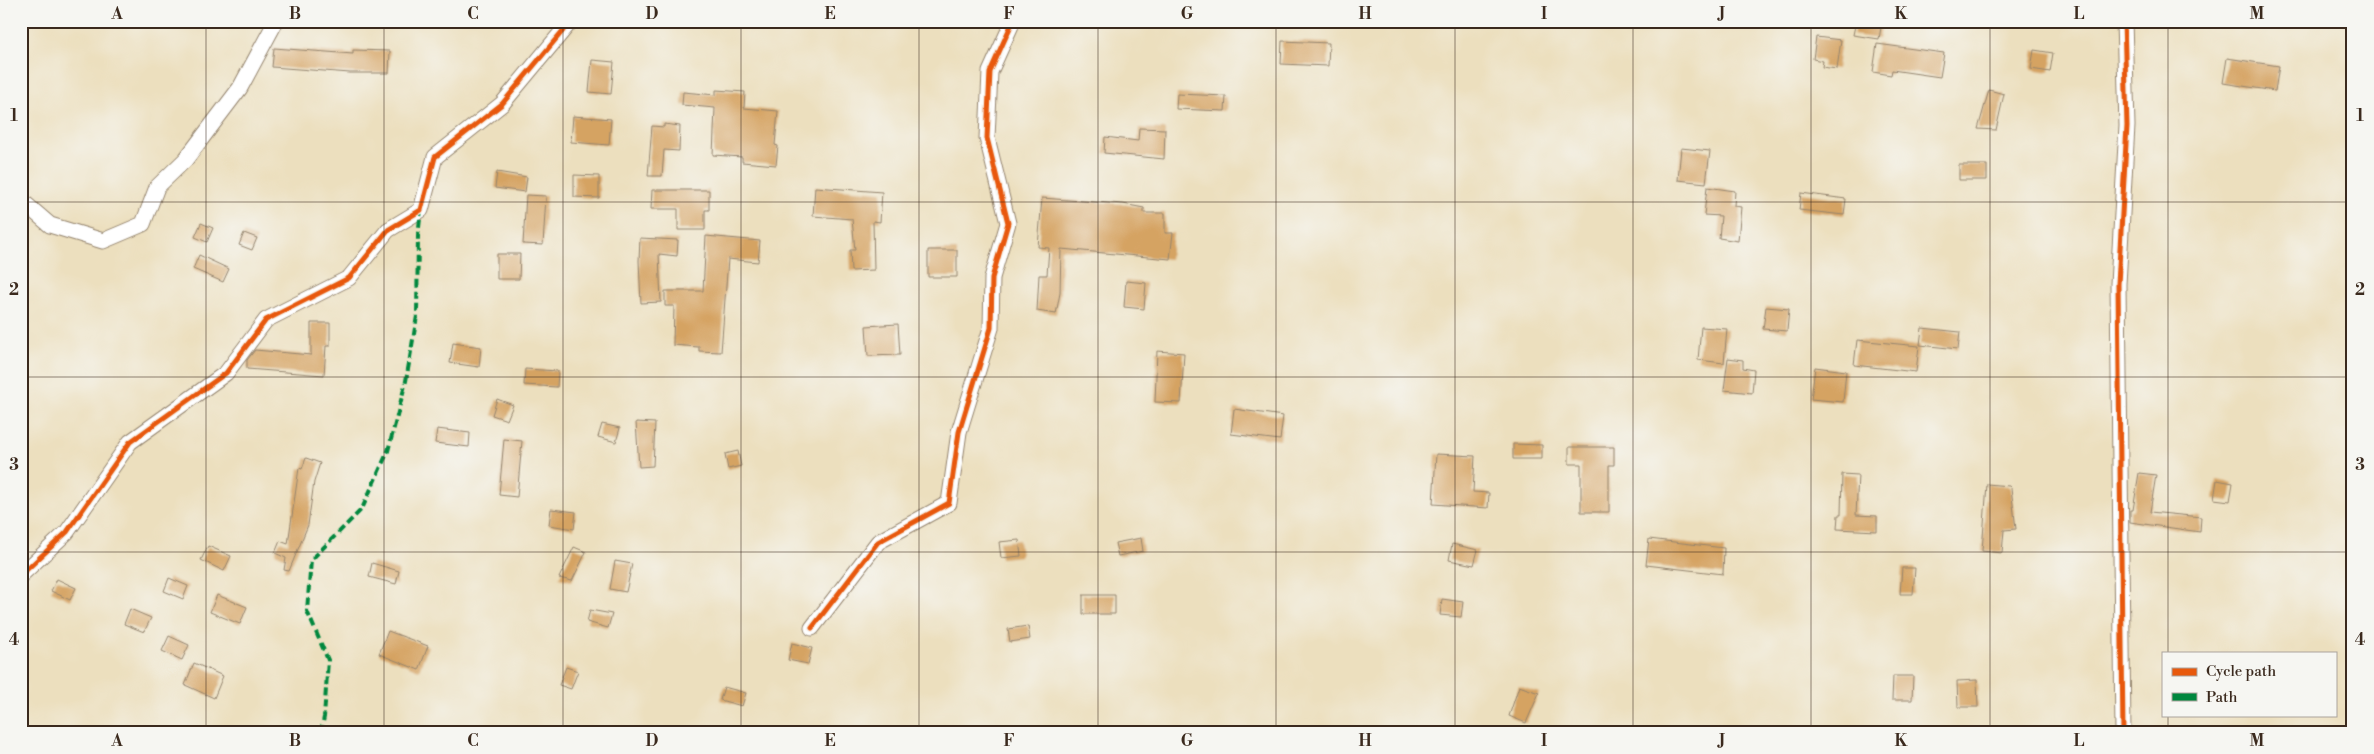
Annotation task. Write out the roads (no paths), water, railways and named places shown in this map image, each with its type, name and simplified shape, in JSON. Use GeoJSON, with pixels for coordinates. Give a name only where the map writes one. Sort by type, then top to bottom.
{"type":"FeatureCollection","features":[{"type":"Feature","properties":{"kind":"street"},"geometry":{"type":"LineString","coordinates":[[21,200],[50,225],[103,241],[143,224],[157,188],[186,159],[240,88],[276,21]]}},
{"type":"Feature","properties":{"kind":"street"},"geometry":{"type":"LineString","coordinates":[[21,575],[67,532],[130,442],[226,374],[266,320],[349,278],[388,230],[421,210],[434,157],[502,104],[571,21]]}},
{"type":"Feature","properties":{"kind":"street"},"geometry":{"type":"LineString","coordinates":[[812,628],[878,542],[949,502],[959,432],[991,328],[992,278],[1008,223],[987,138],[990,72],[1013,21]]}},
{"type":"Feature","properties":{"kind":"street"},"geometry":{"type":"LineString","coordinates":[[2123,733],[2118,284],[2127,126],[2124,21]]}}]}
